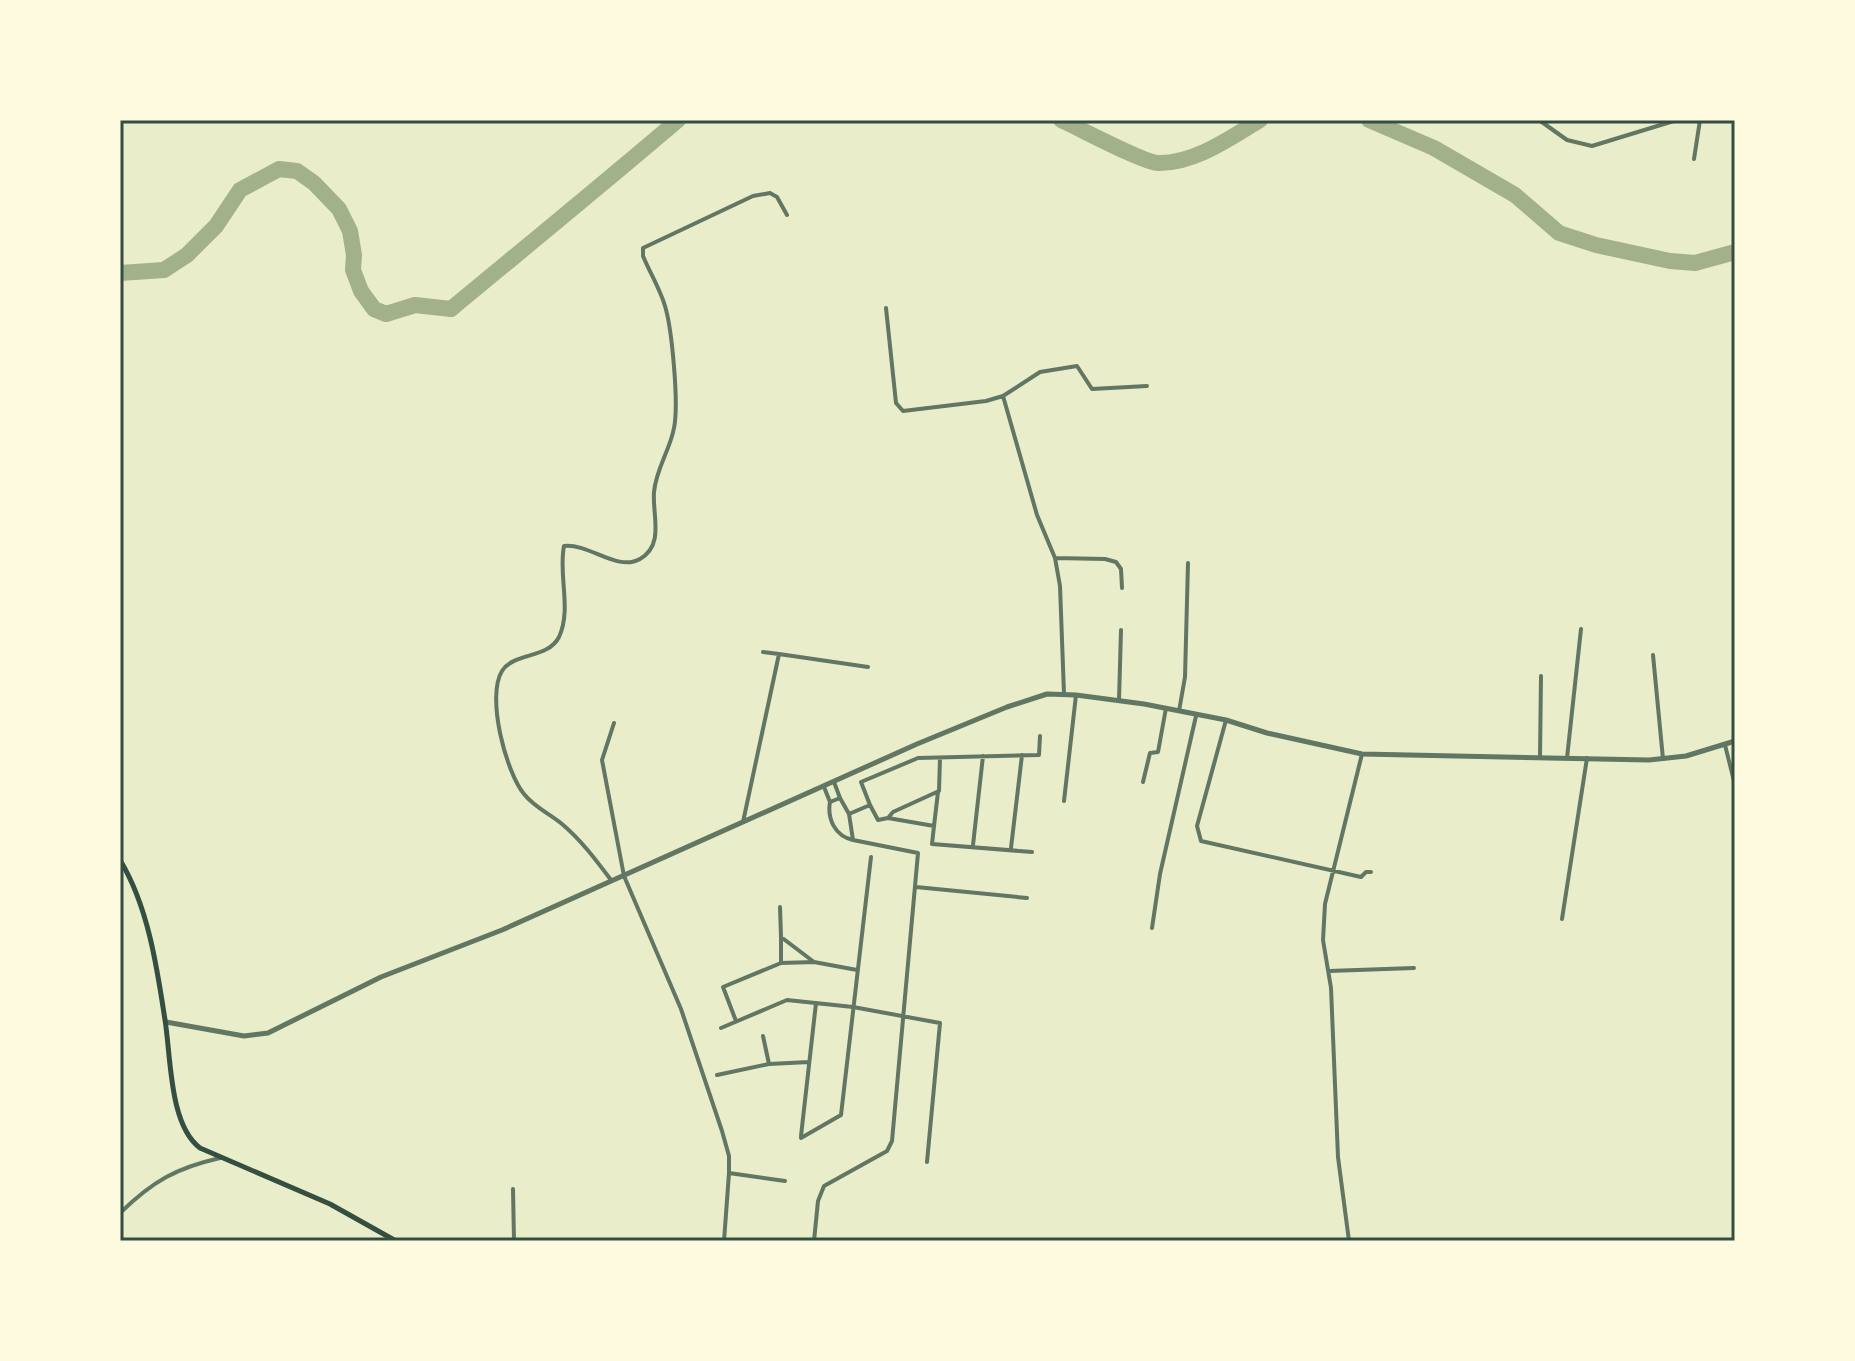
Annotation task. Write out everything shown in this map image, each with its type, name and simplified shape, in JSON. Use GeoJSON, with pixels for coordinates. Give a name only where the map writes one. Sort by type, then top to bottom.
{"type":"FeatureCollection","features":[{"type":"Feature","properties":{"kind":"main road"},"geometry":{"type":"LineString","coordinates":[[120,860],[141,906],[166,1022],[179,1115],[184,1130],[200,1148],[330,1204],[396,1241]]}},
{"type":"Feature","properties":{"kind":"street"},"geometry":{"type":"LineString","coordinates":[[1539,120],[1567,140],[1592,146],[1677,120]]}},
{"type":"Feature","properties":{"kind":"street"},"geometry":{"type":"LineString","coordinates":[[1694,159],[1700,120]]}},
{"type":"Feature","properties":{"kind":"street"},"geometry":{"type":"LineString","coordinates":[[611,880],[578,838],[532,804],[520,790],[496,710],[500,677],[509,665],[551,647],[559,635],[563,612],[564,546],[579,546],[619,562],[639,560],[653,546],[656,532],[654,489],[670,442],[676,406],[667,310],[643,256],[643,248],[738,202],[765,193],[777,197],[787,215]]}},
{"type":"Feature","properties":{"kind":"street"},"geometry":{"type":"LineString","coordinates":[[886,308],[896,403],[900,410],[982,402],[1003,396],[1040,372],[1077,366],[1092,389],[1147,386]]}},
{"type":"Feature","properties":{"kind":"street"},"geometry":{"type":"LineString","coordinates":[[1003,396],[1037,515],[1055,558],[1060,586],[1064,694]]}},
{"type":"Feature","properties":{"kind":"street"},"geometry":{"type":"LineString","coordinates":[[1055,558],[1116,562],[1121,569],[1122,588]]}},
{"type":"Feature","properties":{"kind":"street"},"geometry":{"type":"LineString","coordinates":[[1179,711],[1185,677],[1188,563]]}},
{"type":"Feature","properties":{"kind":"street"},"geometry":{"type":"LineString","coordinates":[[1567,758],[1581,629]]}},
{"type":"Feature","properties":{"kind":"street"},"geometry":{"type":"LineString","coordinates":[[1119,700],[1121,630]]}},
{"type":"Feature","properties":{"kind":"street"},"geometry":{"type":"LineString","coordinates":[[763,652],[868,667]]}},
{"type":"Feature","properties":{"kind":"street"},"geometry":{"type":"LineString","coordinates":[[742,824],[779,654]]}},
{"type":"Feature","properties":{"kind":"street"},"geometry":{"type":"LineString","coordinates":[[1653,655],[1663,759]]}},
{"type":"Feature","properties":{"kind":"street"},"geometry":{"type":"LineString","coordinates":[[1540,757],[1541,676]]}},
{"type":"Feature","properties":{"kind":"street"},"geometry":{"type":"LineString","coordinates":[[166,1022],[244,1036],[266,1034],[381,977],[502,930],[834,782],[1033,698],[1064,694],[1119,700],[1226,720],[1267,733],[1362,754],[1663,759],[1686,756],[1735,741]]}},
{"type":"Feature","properties":{"kind":"street"},"geometry":{"type":"LineString","coordinates":[[1064,801],[1076,695]]}},
{"type":"Feature","properties":{"kind":"street"},"geometry":{"type":"LineString","coordinates":[[1143,782],[1150,753],[1158,752],[1166,708]]}},
{"type":"Feature","properties":{"kind":"street"},"geometry":{"type":"LineString","coordinates":[[1152,928],[1160,874],[1196,716]]}},
{"type":"Feature","properties":{"kind":"street"},"geometry":{"type":"LineString","coordinates":[[1226,720],[1197,826],[1201,841],[1361,877],[1371,872]]}},
{"type":"Feature","properties":{"kind":"street"},"geometry":{"type":"LineString","coordinates":[[614,723],[602,760],[624,876],[681,1009],[729,1156],[724,1241]]}},
{"type":"Feature","properties":{"kind":"street"},"geometry":{"type":"LineString","coordinates":[[934,826],[888,818],[878,820],[861,782],[918,758],[1039,755],[1040,736]]}},
{"type":"Feature","properties":{"kind":"street"},"geometry":{"type":"LineString","coordinates":[[1725,745],[1735,785]]}},
{"type":"Feature","properties":{"kind":"street"},"geometry":{"type":"LineString","coordinates":[[1349,1241],[1338,1157],[1329,971],[1323,940],[1325,904],[1362,754]]}},
{"type":"Feature","properties":{"kind":"street"},"geometry":{"type":"LineString","coordinates":[[1011,849],[1022,755]]}},
{"type":"Feature","properties":{"kind":"street"},"geometry":{"type":"LineString","coordinates":[[973,846],[983,756]]}},
{"type":"Feature","properties":{"kind":"street"},"geometry":{"type":"LineString","coordinates":[[940,758],[932,844],[1032,852]]}},
{"type":"Feature","properties":{"kind":"street"},"geometry":{"type":"LineString","coordinates":[[1562,919],[1587,758]]}},
{"type":"Feature","properties":{"kind":"street"},"geometry":{"type":"LineString","coordinates":[[834,782],[849,814],[853,840]]}},
{"type":"Feature","properties":{"kind":"street"},"geometry":{"type":"LineString","coordinates":[[814,1241],[818,1201],[824,1186],[887,1151],[892,1141],[918,853],[853,840],[836,831],[824,787]]}},
{"type":"Feature","properties":{"kind":"street"},"geometry":{"type":"LineString","coordinates":[[888,818],[893,812],[939,791]]}},
{"type":"Feature","properties":{"kind":"street"},"geometry":{"type":"LineString","coordinates":[[830,802],[840,798]]}},
{"type":"Feature","properties":{"kind":"street"},"geometry":{"type":"LineString","coordinates":[[849,814],[870,805]]}},
{"type":"Feature","properties":{"kind":"street"},"geometry":{"type":"LineString","coordinates":[[816,1003],[801,1138],[841,1115],[871,857]]}},
{"type":"Feature","properties":{"kind":"street"},"geometry":{"type":"LineString","coordinates":[[916,887],[1027,898]]}},
{"type":"Feature","properties":{"kind":"street"},"geometry":{"type":"LineString","coordinates":[[780,907],[781,963]]}},
{"type":"Feature","properties":{"kind":"street"},"geometry":{"type":"LineString","coordinates":[[781,937],[814,962]]}},
{"type":"Feature","properties":{"kind":"street"},"geometry":{"type":"LineString","coordinates":[[736,1021],[723,987],[781,963],[814,962],[857,970]]}},
{"type":"Feature","properties":{"kind":"street"},"geometry":{"type":"LineString","coordinates":[[1329,971],[1414,968]]}},
{"type":"Feature","properties":{"kind":"street"},"geometry":{"type":"LineString","coordinates":[[721,1028],[787,1000],[853,1007],[940,1023],[927,1162]]}},
{"type":"Feature","properties":{"kind":"street"},"geometry":{"type":"LineString","coordinates":[[763,1036],[769,1064]]}},
{"type":"Feature","properties":{"kind":"street"},"geometry":{"type":"LineString","coordinates":[[717,1075],[769,1064],[809,1062]]}},
{"type":"Feature","properties":{"kind":"street"},"geometry":{"type":"LineString","coordinates":[[120,1213],[169,1173],[223,1157]]}},
{"type":"Feature","properties":{"kind":"street"},"geometry":{"type":"LineString","coordinates":[[729,1173],[785,1181]]}},
{"type":"Feature","properties":{"kind":"street"},"geometry":{"type":"LineString","coordinates":[[513,1189],[514,1241]]}},
{"type":"Feature","properties":{"kind":"waterway"},"geometry":{"type":"LineString","coordinates":[[120,273],[164,270],[187,255],[216,226],[240,190],[279,169],[297,171],[314,183],[339,209],[350,231],[353,270],[361,291],[374,309],[386,314],[415,305],[451,309],[678,120]]}},
{"type":"Feature","properties":{"kind":"waterway"},"geometry":{"type":"LineString","coordinates":[[1061,120],[1126,152],[1158,163],[1198,155],[1260,120]]}},
{"type":"Feature","properties":{"kind":"waterway"},"geometry":{"type":"LineString","coordinates":[[1369,120],[1434,148],[1515,195],[1559,233],[1596,245],[1670,261],[1695,263],[1735,252]]}}]}
